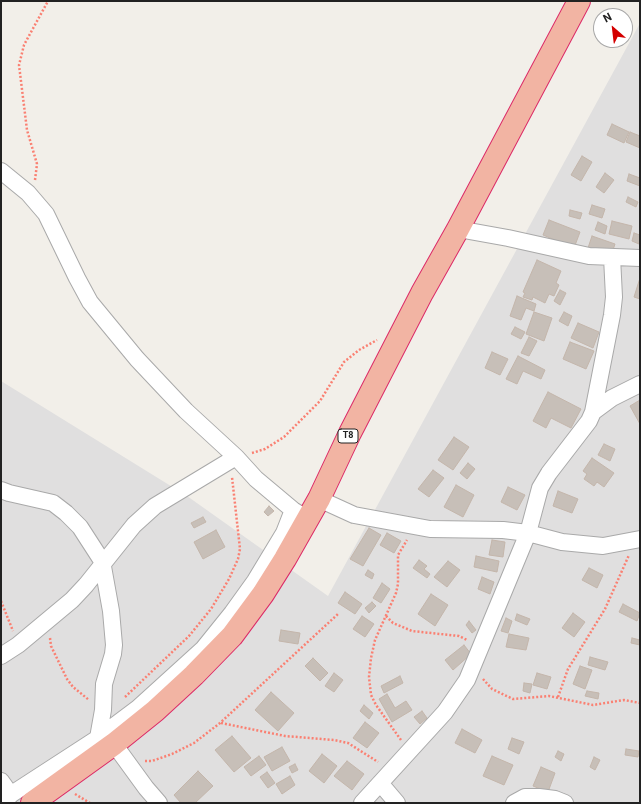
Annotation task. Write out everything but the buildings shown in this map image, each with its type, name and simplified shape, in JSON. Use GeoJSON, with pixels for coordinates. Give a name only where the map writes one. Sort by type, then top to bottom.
{"type":"FeatureCollection","features":[{"type":"Feature","properties":{"kind":"highway","name":"T8"},"geometry":{"type":"LineString","coordinates":[[32,803],[113,748],[155,711],[189,680],[232,636],[263,594],[300,514],[319,499],[350,433],[404,329],[579,1]]}},
{"type":"Feature","properties":{"kind":"street"},"geometry":{"type":"LineString","coordinates":[[2,172],[28,193],[46,214],[90,302],[109,327],[232,459],[300,514]]}},
{"type":"Feature","properties":{"kind":"street"},"geometry":{"type":"LineString","coordinates":[[458,229],[508,238],[589,256],[640,258]]}},
{"type":"Feature","properties":{"kind":"street"},"geometry":{"type":"LineString","coordinates":[[362,803],[456,698],[467,680],[528,533],[540,488],[549,472],[589,421],[612,315],[614,297],[612,257]]}},
{"type":"Feature","properties":{"kind":"street"},"geometry":{"type":"LineString","coordinates":[[592,412],[612,398],[640,384]]}},
{"type":"Feature","properties":{"kind":"street"},"geometry":{"type":"LineString","coordinates":[[1,656],[18,645],[48,620],[86,585],[134,525],[155,506],[232,459]]}},
{"type":"Feature","properties":{"kind":"street"},"geometry":{"type":"LineString","coordinates":[[1,490],[53,503],[66,513],[92,544],[103,565],[111,611],[114,645],[113,654],[104,684],[103,710],[113,748],[159,803]]}},
{"type":"Feature","properties":{"kind":"street"},"geometry":{"type":"LineString","coordinates":[[319,499],[354,515],[430,529],[503,530],[528,533],[562,542],[603,546],[637,539]]}},
{"type":"Feature","properties":{"kind":"street"},"geometry":{"type":"LineString","coordinates":[[1,781],[6,798],[113,748]]}},
{"type":"Feature","properties":{"kind":"street"},"geometry":{"type":"LineString","coordinates":[[380,782],[397,803]]}},
{"type":"Feature","properties":{"kind":"street"},"geometry":{"type":"LineString","coordinates":[[514,803],[525,797],[555,799],[565,803]]}},
{"type":"Feature","properties":{"kind":"path"},"geometry":{"type":"LineString","coordinates":[[28,193],[37,175],[37,164],[27,130],[19,65],[24,45],[48,1]]}},
{"type":"Feature","properties":{"kind":"path"},"geometry":{"type":"LineString","coordinates":[[48,620],[51,646],[67,679],[73,687],[103,710],[126,696],[189,636],[220,596],[238,559],[240,549],[233,484],[232,459],[265,449],[284,437],[320,401],[344,362],[350,356],[371,343],[404,329]]}},
{"type":"Feature","properties":{"kind":"path"},"geometry":{"type":"LineString","coordinates":[[414,746],[403,742],[376,705],[372,695],[369,677],[375,640],[396,593],[398,584],[398,556],[415,526]]}},
{"type":"Feature","properties":{"kind":"path"},"geometry":{"type":"LineString","coordinates":[[558,697],[568,669],[605,609],[637,539]]}},
{"type":"Feature","properties":{"kind":"path"},"geometry":{"type":"LineString","coordinates":[[1,601],[18,645]]}},
{"type":"Feature","properties":{"kind":"path"},"geometry":{"type":"LineString","coordinates":[[113,748],[152,761],[172,754],[194,743],[220,723],[338,614]]}},
{"type":"Feature","properties":{"kind":"path"},"geometry":{"type":"LineString","coordinates":[[386,616],[403,628],[423,633],[459,636],[480,649]]}},
{"type":"Feature","properties":{"kind":"path"},"geometry":{"type":"LineString","coordinates":[[474,663],[488,685],[506,697],[517,699],[558,697],[593,705],[624,700],[640,703]]}},
{"type":"Feature","properties":{"kind":"path"},"geometry":{"type":"LineString","coordinates":[[220,723],[285,736],[322,738],[348,743],[391,770]]}},
{"type":"Feature","properties":{"kind":"shaded area"},"geometry":{"type":"Polygon","coordinates":[[[640,23],[640,803],[1,803],[1,381],[187,496],[328,596],[626,48],[633,48],[633,36],[640,23]]]}}]}
